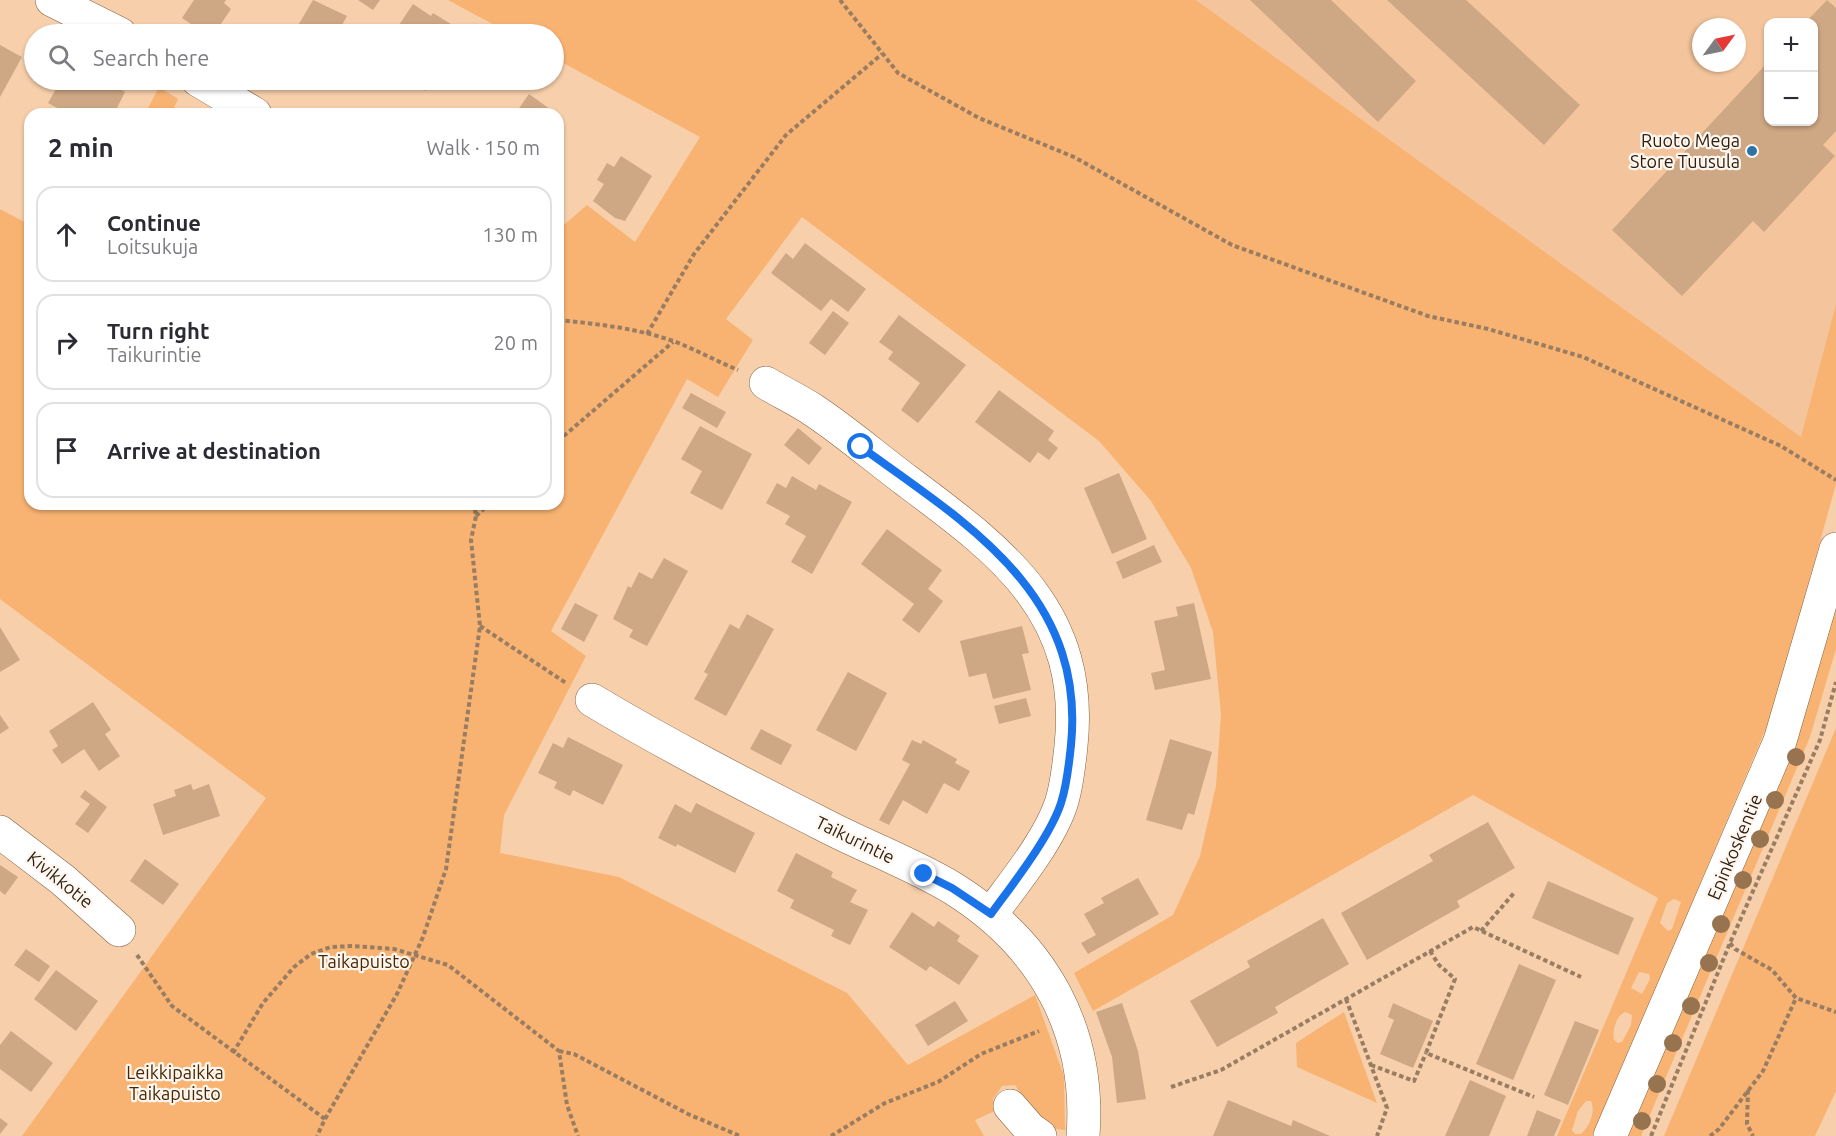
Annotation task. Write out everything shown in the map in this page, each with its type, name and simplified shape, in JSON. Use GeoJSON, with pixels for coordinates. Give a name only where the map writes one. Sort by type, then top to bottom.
{"type":"FeatureCollection","features":[{"type":"Feature","properties":{"kind":"street"},"geometry":{"type":"LineString","coordinates":[[52,0],[100,24]]}},
{"type":"Feature","properties":{"kind":"street"},"geometry":{"type":"LineString","coordinates":[[215,90],[245,108]]}},
{"type":"Feature","properties":{"kind":"street"},"geometry":{"type":"LineString","coordinates":[[766,383],[814,410],[986,541],[1024,581],[1043,606],[1057,639],[1066,664],[1073,721],[1063,797],[1037,848],[991,914]]}},
{"type":"Feature","properties":{"kind":"street","name":"Epinkoskentie"},"geometry":{"type":"LineString","coordinates":[[1610,1136],[1780,741],[1836,549]]}},
{"type":"Feature","properties":{"kind":"street","name":"Taikurintie"},"geometry":{"type":"LineString","coordinates":[[592,700],[703,763],[952,888],[991,914],[1022,945],[1044,974],[1061,1004],[1081,1064],[1085,1098],[1083,1136]]}},
{"type":"Feature","properties":{"kind":"street","name":"Kivikkotie"},"geometry":{"type":"LineString","coordinates":[[0,832],[63,880],[119,930]]}},
{"type":"Feature","properties":{"kind":"street"},"geometry":{"type":"LineString","coordinates":[[1010,1107],[1030,1129],[1040,1136]]}},
{"type":"Feature","properties":{"kind":"path"},"geometry":{"type":"LineString","coordinates":[[840,0],[898,73],[979,118],[1074,157],[1232,245],[1326,281],[1428,316],[1488,329],[1583,357],[1781,446],[1836,480]]}},
{"type":"Feature","properties":{"kind":"path"},"geometry":{"type":"LineString","coordinates":[[647,334],[694,254],[786,135],[882,53]]}},
{"type":"Feature","properties":{"kind":"path"},"geometry":{"type":"LineString","coordinates":[[564,321],[613,326],[674,342],[766,383]]}},
{"type":"Feature","properties":{"kind":"path"},"geometry":{"type":"LineString","coordinates":[[564,436],[674,342]]}},
{"type":"Feature","properties":{"kind":"path"},"geometry":{"type":"LineString","coordinates":[[317,1136],[373,1039],[414,957],[446,869],[480,626],[471,540],[475,510]]}},
{"type":"Feature","properties":{"kind":"path"},"geometry":{"type":"LineString","coordinates":[[476,516],[482,510]]}},
{"type":"Feature","properties":{"kind":"path"},"geometry":{"type":"LineString","coordinates":[[480,626],[592,700]]}},
{"type":"Feature","properties":{"kind":"path"},"geometry":{"type":"LineString","coordinates":[[1651,1136],[1730,943],[1820,740],[1836,682]]}},
{"type":"Feature","properties":{"kind":"path"},"geometry":{"type":"LineString","coordinates":[[1481,931],[1514,893]]}},
{"type":"Feature","properties":{"kind":"path"},"geometry":{"type":"LineString","coordinates":[[1171,1087],[1221,1070],[1473,927],[1581,977]]}},
{"type":"Feature","properties":{"kind":"path"},"geometry":{"type":"LineString","coordinates":[[119,930],[172,1006],[325,1119]]}},
{"type":"Feature","properties":{"kind":"path"},"geometry":{"type":"LineString","coordinates":[[1730,943],[1735,949],[1772,970],[1796,998],[1836,1012]]}},
{"type":"Feature","properties":{"kind":"path"},"geometry":{"type":"LineString","coordinates":[[233,1053],[263,1003],[288,974],[311,954],[331,946],[394,949],[414,957],[448,965],[559,1051],[574,1054],[688,1114],[740,1136]]}},
{"type":"Feature","properties":{"kind":"path"},"geometry":{"type":"LineString","coordinates":[[1371,1065],[1414,1081],[1455,979],[1439,965],[1430,951]]}},
{"type":"Feature","properties":{"kind":"path"},"geometry":{"type":"LineString","coordinates":[[1710,1136],[1719,1129],[1763,1071],[1796,998]]}},
{"type":"Feature","properties":{"kind":"path"},"geometry":{"type":"LineString","coordinates":[[1346,999],[1387,1108],[1377,1136]]}},
{"type":"Feature","properties":{"kind":"path"},"geometry":{"type":"LineString","coordinates":[[831,1136],[885,1103],[938,1082],[981,1054],[1044,1029]]}},
{"type":"Feature","properties":{"kind":"path"},"geometry":{"type":"LineString","coordinates":[[559,1051],[567,1105],[578,1136]]}},
{"type":"Feature","properties":{"kind":"path"},"geometry":{"type":"LineString","coordinates":[[1426,1053],[1534,1097]]}},
{"type":"Feature","properties":{"kind":"path"},"geometry":{"type":"LineString","coordinates":[[1748,1090],[1747,1124],[1753,1136]]}},
{"type":"Feature","properties":{"kind":"shaded area"},"geometry":{"type":"Polygon","coordinates":[[[1196,0],[1836,0],[1836,304],[1802,438],[1196,0]]]}},
{"type":"Feature","properties":{"kind":"green space"},"geometry":{"type":"Polygon","coordinates":[[[448,0],[1196,0],[1801,437],[1836,304],[1836,484],[1772,714],[1593,1136],[1557,1136],[1658,898],[1473,795],[1093,1011],[1074,973],[1173,915],[1200,856],[1216,786],[1221,714],[1213,632],[1191,568],[1151,501],[1099,441],[802,217],[726,319],[753,340],[718,397],[687,379],[551,631],[586,656],[504,815],[500,853],[619,877],[847,993],[908,1065],[1035,995],[1064,1076],[1065,1130],[1047,1126],[1040,1121],[1015,1085],[1002,1086],[993,1099],[995,1111],[975,1120],[984,1136],[22,1136],[266,798],[0,599],[0,209],[24,222],[24,510],[564,510],[564,225],[587,205],[635,242],[700,137],[564,63],[564,24],[492,24],[448,0]],[[1674,899],[1667,903],[1660,923],[1668,931],[1672,929],[1681,902],[1674,899]],[[1639,972],[1631,988],[1642,994],[1650,979],[1649,974],[1639,972]],[[1625,1012],[1615,1024],[1614,1040],[1618,1043],[1622,1042],[1631,1025],[1632,1015],[1625,1012]],[[1586,1101],[1578,1111],[1572,1130],[1575,1134],[1581,1134],[1591,1119],[1593,1110],[1591,1101],[1586,1101]]]}},
{"type":"Feature","properties":{"kind":"green space"},"geometry":{"type":"Polygon","coordinates":[[[157,90],[164,90],[178,99],[174,108],[148,108],[157,90]]]}},
{"type":"Feature","properties":{"kind":"green space"},"geometry":{"type":"Polygon","coordinates":[[[1836,598],[1836,649],[1810,737],[1641,1136],[1628,1136],[1836,598]]]}},
{"type":"Feature","properties":{"kind":"green space"},"geometry":{"type":"Polygon","coordinates":[[[1836,728],[1836,1091],[1815,1136],[1664,1136],[1836,728]]]}},
{"type":"Feature","properties":{"kind":"green space"},"geometry":{"type":"Polygon","coordinates":[[[1344,1012],[1377,1103],[1297,1067],[1296,1043],[1344,1012]]]}},
{"type":"Feature","properties":{"kind":"building"},"geometry":{"type":"Polygon","coordinates":[[[194,0],[226,0],[224,3],[231,9],[221,24],[191,24],[182,18],[194,0]]]}},
{"type":"Feature","properties":{"kind":"building"},"geometry":{"type":"Polygon","coordinates":[[[313,0],[347,16],[343,24],[299,24],[313,0]]]}},
{"type":"Feature","properties":{"kind":"building"},"geometry":{"type":"Polygon","coordinates":[[[358,0],[380,0],[373,10],[358,0]]]}},
{"type":"Feature","properties":{"kind":"building"},"geometry":{"type":"Polygon","coordinates":[[[1250,0],[1331,0],[1416,81],[1378,122],[1250,0]]]}},
{"type":"Feature","properties":{"kind":"building"},"geometry":{"type":"Polygon","coordinates":[[[1387,0],[1466,0],[1580,105],[1544,145],[1387,0]]]}},
{"type":"Feature","properties":{"kind":"building","name":"Ruoto Mega Store Tuusula"},"geometry":{"type":"Polygon","coordinates":[[[1827,0],[1836,8],[1836,131],[1823,145],[1835,156],[1764,232],[1753,221],[1682,296],[1612,230],[1764,66],[1764,126],[1818,126],[1818,18],[1810,18],[1827,0]]]}},
{"type":"Feature","properties":{"kind":"building"},"geometry":{"type":"Polygon","coordinates":[[[413,4],[431,16],[433,13],[451,24],[400,24],[413,4]]]}},
{"type":"Feature","properties":{"kind":"building"},"geometry":{"type":"Polygon","coordinates":[[[0,45],[22,57],[0,97],[0,45]]]}},
{"type":"Feature","properties":{"kind":"building"},"geometry":{"type":"Polygon","coordinates":[[[55,90],[121,90],[125,92],[117,108],[57,108],[48,103],[55,90]]]}},
{"type":"Feature","properties":{"kind":"building"},"geometry":{"type":"Polygon","coordinates":[[[529,94],[549,108],[519,108],[529,94]]]}},
{"type":"Feature","properties":{"kind":"building"},"geometry":{"type":"Polygon","coordinates":[[[621,156],[652,176],[625,221],[615,218],[593,201],[604,184],[597,180],[607,163],[614,167],[621,156]]]}},
{"type":"Feature","properties":{"kind":"building"},"geometry":{"type":"Polygon","coordinates":[[[805,243],[866,289],[848,312],[831,299],[821,311],[771,273],[786,253],[793,259],[805,243]]]}},
{"type":"Feature","properties":{"kind":"building"},"geometry":{"type":"Polygon","coordinates":[[[833,311],[849,323],[825,355],[809,343],[833,311]]]}},
{"type":"Feature","properties":{"kind":"building"},"geometry":{"type":"Polygon","coordinates":[[[899,315],[966,365],[918,423],[901,410],[920,383],[888,359],[893,352],[879,342],[899,315]]]}},
{"type":"Feature","properties":{"kind":"building"},"geometry":{"type":"Polygon","coordinates":[[[999,390],[1054,431],[1048,440],[1058,448],[1049,460],[1038,452],[1030,463],[975,422],[999,390]]]}},
{"type":"Feature","properties":{"kind":"building"},"geometry":{"type":"Polygon","coordinates":[[[691,393],[726,412],[717,428],[682,408],[691,393]]]}},
{"type":"Feature","properties":{"kind":"building"},"geometry":{"type":"Polygon","coordinates":[[[700,426],[752,454],[722,510],[690,493],[702,471],[681,459],[700,426]]]}},
{"type":"Feature","properties":{"kind":"building"},"geometry":{"type":"Polygon","coordinates":[[[798,428],[822,448],[809,465],[784,445],[798,428]]]}},
{"type":"Feature","properties":{"kind":"building"},"geometry":{"type":"Polygon","coordinates":[[[1119,473],[1147,539],[1112,554],[1084,488],[1119,473]]]}},
{"type":"Feature","properties":{"kind":"building"},"geometry":{"type":"Polygon","coordinates":[[[792,476],[816,490],[819,484],[852,502],[812,574],[791,562],[806,536],[785,524],[790,516],[766,503],[777,483],[786,488],[792,476]]]}},
{"type":"Feature","properties":{"kind":"building"},"geometry":{"type":"Polygon","coordinates":[[[887,529],[942,570],[928,589],[943,601],[919,633],[902,620],[914,604],[861,564],[887,529]]]}},
{"type":"Feature","properties":{"kind":"building"},"geometry":{"type":"Polygon","coordinates":[[[1154,545],[1162,562],[1123,579],[1116,562],[1154,545]]]}},
{"type":"Feature","properties":{"kind":"building"},"geometry":{"type":"Polygon","coordinates":[[[664,558],[688,571],[647,646],[629,637],[633,630],[613,619],[628,586],[631,588],[639,572],[652,579],[664,558]]]}},
{"type":"Feature","properties":{"kind":"building"},"geometry":{"type":"Polygon","coordinates":[[[575,603],[598,615],[584,642],[561,629],[575,603]]]}},
{"type":"Feature","properties":{"kind":"building"},"geometry":{"type":"Polygon","coordinates":[[[1194,603],[1211,679],[1155,690],[1151,673],[1165,670],[1154,621],[1178,616],[1176,607],[1194,603]]]}},
{"type":"Feature","properties":{"kind":"building"},"geometry":{"type":"Polygon","coordinates":[[[747,614],[774,629],[726,716],[694,699],[708,674],[704,672],[730,624],[739,629],[747,614]]]}},
{"type":"Feature","properties":{"kind":"building"},"geometry":{"type":"Polygon","coordinates":[[[1022,626],[1029,653],[1022,654],[1031,690],[993,699],[986,673],[969,677],[960,641],[1022,626]]]}},
{"type":"Feature","properties":{"kind":"building"},"geometry":{"type":"Polygon","coordinates":[[[0,627],[20,660],[0,672],[0,627]]]}},
{"type":"Feature","properties":{"kind":"building"},"geometry":{"type":"Polygon","coordinates":[[[848,672],[887,693],[856,751],[816,730],[848,672]]]}},
{"type":"Feature","properties":{"kind":"building"},"geometry":{"type":"Polygon","coordinates":[[[1026,698],[1031,716],[999,724],[994,706],[1026,698]]]}},
{"type":"Feature","properties":{"kind":"building"},"geometry":{"type":"Polygon","coordinates":[[[93,702],[111,730],[105,734],[120,756],[99,771],[84,749],[62,764],[52,750],[58,746],[49,731],[93,702]]]}},
{"type":"Feature","properties":{"kind":"building"},"geometry":{"type":"Polygon","coordinates":[[[0,715],[9,728],[0,734],[0,715]]]}},
{"type":"Feature","properties":{"kind":"building"},"geometry":{"type":"Polygon","coordinates":[[[761,729],[792,745],[781,765],[750,749],[761,729]]]}},
{"type":"Feature","properties":{"kind":"building"},"geometry":{"type":"Polygon","coordinates":[[[568,737],[623,765],[603,805],[573,790],[570,796],[554,788],[557,782],[538,773],[553,743],[563,748],[568,737]]]}},
{"type":"Feature","properties":{"kind":"building"},"geometry":{"type":"Polygon","coordinates":[[[1170,739],[1212,752],[1194,815],[1188,813],[1182,830],[1146,820],[1170,739]]]}},
{"type":"Feature","properties":{"kind":"building"},"geometry":{"type":"Polygon","coordinates":[[[912,740],[921,744],[923,740],[957,759],[955,763],[970,771],[959,791],[944,783],[927,814],[903,800],[889,825],[879,820],[910,764],[902,760],[912,740]]]}},
{"type":"Feature","properties":{"kind":"building"},"geometry":{"type":"Polygon","coordinates":[[[191,784],[193,790],[209,784],[220,816],[163,835],[153,804],[176,796],[174,790],[191,784]]]}},
{"type":"Feature","properties":{"kind":"building"},"geometry":{"type":"Polygon","coordinates":[[[85,790],[107,807],[88,833],[75,824],[90,804],[80,797],[85,790]]]}},
{"type":"Feature","properties":{"kind":"building"},"geometry":{"type":"Polygon","coordinates":[[[696,803],[755,833],[735,873],[677,844],[676,847],[658,838],[675,804],[691,813],[696,803]]]}},
{"type":"Feature","properties":{"kind":"building"},"geometry":{"type":"Polygon","coordinates":[[[1488,822],[1515,868],[1457,901],[1460,907],[1367,960],[1341,913],[1433,861],[1429,855],[1488,822]]]}},
{"type":"Feature","properties":{"kind":"building"},"geometry":{"type":"Polygon","coordinates":[[[796,853],[833,872],[831,877],[857,890],[850,902],[868,910],[850,945],[831,936],[834,930],[790,908],[794,900],[777,891],[796,853]]]}},
{"type":"Feature","properties":{"kind":"building"},"geometry":{"type":"Polygon","coordinates":[[[145,859],[179,884],[163,905],[130,881],[145,859]]]}},
{"type":"Feature","properties":{"kind":"building"},"geometry":{"type":"Polygon","coordinates":[[[0,865],[18,877],[5,895],[0,891],[0,865]]]}},
{"type":"Feature","properties":{"kind":"building"},"geometry":{"type":"Polygon","coordinates":[[[1138,878],[1159,914],[1088,954],[1081,943],[1096,935],[1084,914],[1104,903],[1101,898],[1138,878]]]}},
{"type":"Feature","properties":{"kind":"building"},"geometry":{"type":"Polygon","coordinates":[[[1548,881],[1634,918],[1618,955],[1532,918],[1548,881]]]}},
{"type":"Feature","properties":{"kind":"building"},"geometry":{"type":"Polygon","coordinates":[[[912,912],[934,927],[938,921],[960,936],[957,941],[979,956],[959,985],[930,966],[926,971],[889,947],[912,912]]]}},
{"type":"Feature","properties":{"kind":"building"},"geometry":{"type":"Polygon","coordinates":[[[1323,918],[1349,964],[1275,1007],[1278,1013],[1217,1047],[1190,1001],[1250,967],[1247,961],[1323,918]]]}},
{"type":"Feature","properties":{"kind":"building"},"geometry":{"type":"Polygon","coordinates":[[[26,949],[50,966],[39,982],[14,965],[26,949]]]}},
{"type":"Feature","properties":{"kind":"building"},"geometry":{"type":"Polygon","coordinates":[[[1519,964],[1556,980],[1513,1080],[1476,1064],[1519,964]]]}},
{"type":"Feature","properties":{"kind":"building"},"geometry":{"type":"Polygon","coordinates":[[[56,970],[98,1001],[76,1031],[34,999],[56,970]]]}},
{"type":"Feature","properties":{"kind":"building"},"geometry":{"type":"Polygon","coordinates":[[[955,1001],[968,1021],[928,1046],[915,1025],[955,1001]]]}},
{"type":"Feature","properties":{"kind":"building"},"geometry":{"type":"Polygon","coordinates":[[[1122,1003],[1138,1051],[1146,1099],[1117,1103],[1112,1057],[1096,1012],[1122,1003]]]}},
{"type":"Feature","properties":{"kind":"building"},"geometry":{"type":"Polygon","coordinates":[[[1393,1003],[1433,1021],[1413,1068],[1380,1054],[1394,1020],[1388,1017],[1393,1003]]]}},
{"type":"Feature","properties":{"kind":"building"},"geometry":{"type":"Polygon","coordinates":[[[1575,1021],[1599,1030],[1568,1105],[1544,1095],[1575,1021]]]}},
{"type":"Feature","properties":{"kind":"building"},"geometry":{"type":"Polygon","coordinates":[[[11,1031],[53,1063],[31,1092],[0,1069],[0,1045],[11,1031]]]}},
{"type":"Feature","properties":{"kind":"building"},"geometry":{"type":"Polygon","coordinates":[[[1470,1080],[1506,1096],[1489,1136],[1445,1136],[1470,1080]]]}},
{"type":"Feature","properties":{"kind":"building"},"geometry":{"type":"Polygon","coordinates":[[[1228,1100],[1291,1126],[1293,1120],[1330,1136],[1213,1136],[1228,1100]]]}},
{"type":"Feature","properties":{"kind":"building"},"geometry":{"type":"Polygon","coordinates":[[[1537,1110],[1561,1120],[1554,1136],[1527,1136],[1537,1110]]]}},
{"type":"Feature","properties":{"kind":"building"},"geometry":{"type":"Polygon","coordinates":[[[0,1118],[8,1124],[0,1134],[0,1118]]]}},
{"type":"Feature","properties":{"kind":"place","name":"Ruoto Mega Store Tuusula"},"geometry":{"type":"Point","coordinates":[1752,151]}},
{"type":"Feature","properties":{"kind":"route"},"geometry":{"type":"LineString","coordinates":[[861,447],[978,534],[1000,554],[1043,606],[1066,664],[1073,721],[1065,789],[1061,805],[1020,875],[991,914],[952,888],[924,874]]}},
{"type":"Feature","properties":{"kind":"park label","name":"Taikapuisto"},"geometry":{"type":"Point","coordinates":[364,962]}},
{"type":"Feature","properties":{"kind":"park label","name":"Leikkipaikka Taikapuisto"},"geometry":{"type":"Point","coordinates":[175,1083]}}]}
